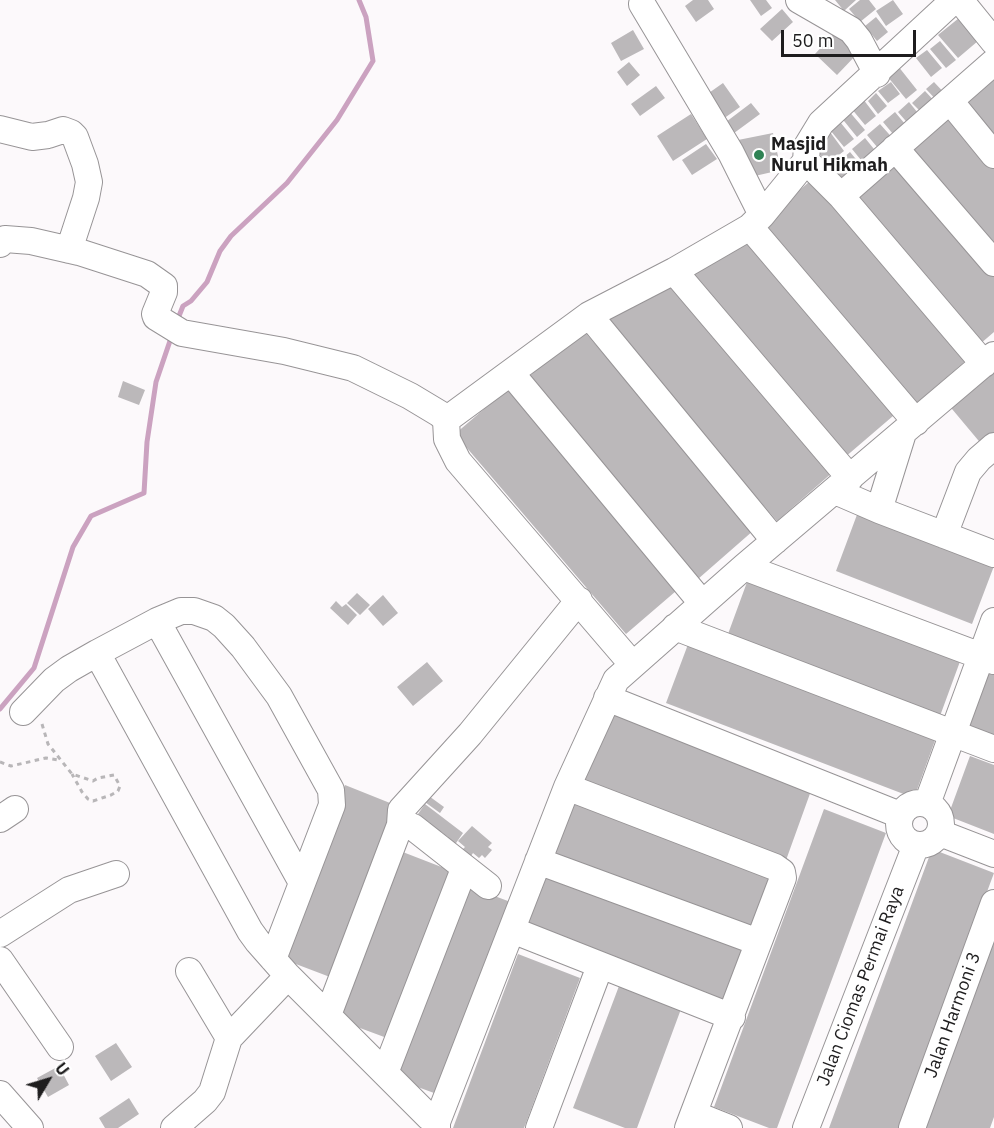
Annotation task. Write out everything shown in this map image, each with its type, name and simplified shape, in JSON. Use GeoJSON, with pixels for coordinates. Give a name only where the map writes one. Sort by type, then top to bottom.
{"type":"FeatureCollection","features":[{"type":"Feature","properties":{"kind":"street"},"geometry":{"type":"LineString","coordinates":[[799,0],[851,30],[859,40],[877,74]]}},
{"type":"Feature","properties":{"kind":"street"},"geometry":{"type":"LineString","coordinates":[[446,420],[589,315],[674,271],[756,221],[806,161],[807,146],[821,123],[877,74],[945,2],[994,42]]}},
{"type":"Feature","properties":{"kind":"street"},"geometry":{"type":"LineString","coordinates":[[642,4],[731,153],[756,221],[909,427]]}},
{"type":"Feature","properties":{"kind":"street"},"geometry":{"type":"LineString","coordinates":[[841,196],[994,62]]}},
{"type":"Feature","properties":{"kind":"street"},"geometry":{"type":"LineString","coordinates":[[950,101],[994,155]]}},
{"type":"Feature","properties":{"kind":"street"},"geometry":{"type":"LineString","coordinates":[[0,129],[32,136],[48,135],[63,130],[75,137],[89,182],[69,250]]}},
{"type":"Feature","properties":{"kind":"street"},"geometry":{"type":"LineString","coordinates":[[896,148],[994,263]]}},
{"type":"Feature","properties":{"kind":"street"},"geometry":{"type":"LineString","coordinates":[[97,653],[244,921],[258,942],[437,1125],[567,787],[616,680],[702,603],[989,359],[841,196],[806,161]]}},
{"type":"Feature","properties":{"kind":"street"},"geometry":{"type":"LineString","coordinates":[[0,244],[5,239],[20,240],[69,250],[147,274],[164,286],[164,292],[155,314],[158,320],[173,328],[353,368],[410,396],[440,414],[446,420],[447,439],[459,461],[632,664]]}},
{"type":"Feature","properties":{"kind":"street"},"geometry":{"type":"LineString","coordinates":[[674,271],[842,485],[879,510],[994,554]]}},
{"type":"Feature","properties":{"kind":"street"},"geometry":{"type":"LineString","coordinates":[[589,315],[775,541]]}},
{"type":"Feature","properties":{"kind":"street"},"geometry":{"type":"LineString","coordinates":[[511,373],[702,603]]}},
{"type":"Feature","properties":{"kind":"street"},"geometry":{"type":"LineString","coordinates":[[879,510],[909,427]]}},
{"type":"Feature","properties":{"kind":"street"},"geometry":{"type":"LineString","coordinates":[[944,535],[968,472],[994,446]]}},
{"type":"Feature","properties":{"kind":"street"},"geometry":{"type":"LineString","coordinates":[[744,567],[988,658]]}},
{"type":"Feature","properties":{"kind":"street"},"geometry":{"type":"LineString","coordinates":[[328,1015],[400,825],[399,816],[403,806],[470,734],[579,600]]}},
{"type":"Feature","properties":{"kind":"street"},"geometry":{"type":"LineString","coordinates":[[23,712],[62,674],[97,653],[157,621],[181,611],[194,611],[214,618],[224,626],[261,668],[299,728],[331,790],[332,804],[302,881],[281,967],[229,1038],[212,1092],[175,1128]]}},
{"type":"Feature","properties":{"kind":"street"},"geometry":{"type":"LineString","coordinates":[[157,621],[302,881]]}},
{"type":"Feature","properties":{"kind":"street"},"geometry":{"type":"LineString","coordinates":[[927,804],[953,733],[988,658],[994,621]]}},
{"type":"Feature","properties":{"kind":"street"},"geometry":{"type":"LineString","coordinates":[[675,627],[994,749]]}},
{"type":"Feature","properties":{"kind":"street"},"geometry":{"type":"LineString","coordinates":[[607,698],[900,815]]}},
{"type":"Feature","properties":{"kind":"street"},"geometry":{"type":"LineString","coordinates":[[567,787],[779,869],[783,878],[691,1121],[729,1128]]}},
{"type":"Feature","properties":{"kind":"street"},"geometry":{"type":"LineString","coordinates":[[920,802],[927,804],[938,812],[940,833],[930,843],[916,845],[901,834],[900,815],[908,806],[920,802]]}},
{"type":"Feature","properties":{"kind":"street"},"geometry":{"type":"LineString","coordinates":[[400,825],[406,824],[413,827],[488,886]]}},
{"type":"Feature","properties":{"kind":"street"},"geometry":{"type":"LineString","coordinates":[[940,833],[994,854]]}},
{"type":"Feature","properties":{"kind":"street","name":"Jalan Ciomas Permai Raya"},"geometry":{"type":"LineString","coordinates":[[806,1128],[916,845]]}},
{"type":"Feature","properties":{"kind":"street"},"geometry":{"type":"LineString","coordinates":[[538,861],[759,942]]}},
{"type":"Feature","properties":{"kind":"street"},"geometry":{"type":"LineString","coordinates":[[385,1073],[464,868]]}},
{"type":"Feature","properties":{"kind":"street"},"geometry":{"type":"LineString","coordinates":[[0,934],[69,890],[116,874]]}},
{"type":"Feature","properties":{"kind":"street","name":"Jalan Harmoni 3"},"geometry":{"type":"LineString","coordinates":[[912,1128],[994,903]]}},
{"type":"Feature","properties":{"kind":"street"},"geometry":{"type":"LineString","coordinates":[[512,930],[732,1017]]}},
{"type":"Feature","properties":{"kind":"street"},"geometry":{"type":"LineString","coordinates":[[0,960],[60,1047]]}},
{"type":"Feature","properties":{"kind":"street"},"geometry":{"type":"LineString","coordinates":[[546,1126],[600,966]]}},
{"type":"Feature","properties":{"kind":"street"},"geometry":{"type":"LineString","coordinates":[[189,971],[229,1038]]}},
{"type":"Feature","properties":{"kind":"street"},"geometry":{"type":"LineString","coordinates":[[4,1105],[30,1128]]}},
{"type":"Feature","properties":{"kind":"path"},"geometry":{"type":"LineString","coordinates":[[0,762],[11,766],[53,758],[60,761],[72,774],[82,792],[93,801],[111,795],[118,791],[120,786],[114,775],[93,781],[72,774]]}},
{"type":"Feature","properties":{"kind":"building"},"geometry":{"type":"Polygon","coordinates":[[[693,0],[708,0],[714,9],[696,22],[685,6],[693,0]]]}},
{"type":"Feature","properties":{"kind":"building"},"geometry":{"type":"Polygon","coordinates":[[[750,0],[766,0],[772,8],[761,16],[750,0]]]}},
{"type":"Feature","properties":{"kind":"building"},"geometry":{"type":"Polygon","coordinates":[[[835,0],[856,0],[844,11],[835,0]]]}},
{"type":"Feature","properties":{"kind":"building"},"geometry":{"type":"Polygon","coordinates":[[[860,0],[869,0],[876,9],[860,22],[849,9],[860,0]]]}},
{"type":"Feature","properties":{"kind":"building"},"geometry":{"type":"Polygon","coordinates":[[[893,0],[903,14],[886,26],[876,11],[893,0]]]}},
{"type":"Feature","properties":{"kind":"building"},"geometry":{"type":"Polygon","coordinates":[[[782,9],[793,22],[772,41],[760,29],[782,9]]]}},
{"type":"Feature","properties":{"kind":"building"},"geometry":{"type":"Polygon","coordinates":[[[876,17],[888,32],[877,41],[865,26],[876,17]]]}},
{"type":"Feature","properties":{"kind":"building"},"geometry":{"type":"Polygon","coordinates":[[[959,18],[978,41],[958,58],[938,35],[959,18]]]}},
{"type":"Feature","properties":{"kind":"building"},"geometry":{"type":"Polygon","coordinates":[[[633,30],[644,49],[621,61],[611,43],[633,30]]]}},
{"type":"Feature","properties":{"kind":"building"},"geometry":{"type":"Polygon","coordinates":[[[836,31],[859,52],[837,75],[815,54],[836,31]]]}},
{"type":"Feature","properties":{"kind":"building"},"geometry":{"type":"Polygon","coordinates":[[[940,41],[956,60],[946,68],[930,49],[940,41]]]}},
{"type":"Feature","properties":{"kind":"building"},"geometry":{"type":"Polygon","coordinates":[[[927,50],[942,68],[931,77],[916,58],[927,50]]]}},
{"type":"Feature","properties":{"kind":"building"},"geometry":{"type":"Polygon","coordinates":[[[629,62],[640,75],[627,86],[617,72],[629,62]]]}},
{"type":"Feature","properties":{"kind":"building"},"geometry":{"type":"Polygon","coordinates":[[[898,66],[917,90],[906,99],[887,76],[898,66]]]}},
{"type":"Feature","properties":{"kind":"building"},"geometry":{"type":"Polygon","coordinates":[[[994,73],[994,142],[960,102],[994,73]]]}},
{"type":"Feature","properties":{"kind":"building"},"geometry":{"type":"Polygon","coordinates":[[[891,82],[900,94],[888,103],[878,91],[891,82]]]}},
{"type":"Feature","properties":{"kind":"building"},"geometry":{"type":"Polygon","coordinates":[[[934,82],[948,97],[940,104],[926,89],[934,82]]]}},
{"type":"Feature","properties":{"kind":"building"},"geometry":{"type":"Polygon","coordinates":[[[723,83],[740,107],[723,119],[706,95],[723,83]]]}},
{"type":"Feature","properties":{"kind":"building"},"geometry":{"type":"Polygon","coordinates":[[[656,86],[665,98],[640,116],[631,104],[656,86]]]}},
{"type":"Feature","properties":{"kind":"building"},"geometry":{"type":"Polygon","coordinates":[[[925,91],[938,105],[926,117],[912,103],[925,91]]]}},
{"type":"Feature","properties":{"kind":"building"},"geometry":{"type":"Polygon","coordinates":[[[876,93],[887,106],[878,114],[868,101],[876,93]]]}},
{"type":"Feature","properties":{"kind":"building"},"geometry":{"type":"Polygon","coordinates":[[[863,99],[876,116],[865,125],[851,108],[863,99]]]}},
{"type":"Feature","properties":{"kind":"building"},"geometry":{"type":"Polygon","coordinates":[[[909,102],[922,118],[911,127],[898,112],[909,102]]]}},
{"type":"Feature","properties":{"kind":"building"},"geometry":{"type":"Polygon","coordinates":[[[751,103],[760,114],[730,136],[722,125],[751,103]]]}},
{"type":"Feature","properties":{"kind":"building"},"geometry":{"type":"Polygon","coordinates":[[[848,110],[865,130],[857,137],[840,116],[848,110]]]}},
{"type":"Feature","properties":{"kind":"building"},"geometry":{"type":"Polygon","coordinates":[[[945,110],[994,167],[994,253],[903,146],[945,110]]]}},
{"type":"Feature","properties":{"kind":"building"},"geometry":{"type":"Polygon","coordinates":[[[895,112],[910,130],[898,140],[883,122],[895,112]]]}},
{"type":"Feature","properties":{"kind":"building"},"geometry":{"type":"Polygon","coordinates":[[[691,114],[707,139],[673,161],[657,136],[691,114]]]}},
{"type":"Feature","properties":{"kind":"building"},"geometry":{"type":"Polygon","coordinates":[[[836,117],[854,139],[844,147],[826,125],[836,117]]]}},
{"type":"Feature","properties":{"kind":"building"},"geometry":{"type":"Polygon","coordinates":[[[880,124],[896,142],[883,154],[867,135],[880,124]]]}},
{"type":"Feature","properties":{"kind":"building"},"geometry":{"type":"Polygon","coordinates":[[[830,132],[844,151],[827,164],[813,145],[830,132]]]}},
{"type":"Feature","properties":{"kind":"building","name":"Masjid Nurul Hikmah"},"geometry":{"type":"Polygon","coordinates":[[[773,133],[781,170],[746,178],[738,140],[773,133]]]}},
{"type":"Feature","properties":{"kind":"building"},"geometry":{"type":"Polygon","coordinates":[[[865,138],[878,154],[865,165],[852,149],[865,138]]]}},
{"type":"Feature","properties":{"kind":"building"},"geometry":{"type":"Polygon","coordinates":[[[706,144],[717,159],[692,175],[682,160],[706,144]]]}},
{"type":"Feature","properties":{"kind":"building"},"geometry":{"type":"Polygon","coordinates":[[[850,152],[865,170],[842,190],[827,172],[850,152]]]}},
{"type":"Feature","properties":{"kind":"building"},"geometry":{"type":"Polygon","coordinates":[[[893,156],[994,275],[994,332],[980,344],[850,193],[893,156]]]}},
{"type":"Feature","properties":{"kind":"building"},"geometry":{"type":"Polygon","coordinates":[[[815,177],[970,357],[913,406],[758,225],[815,177]]]}},
{"type":"Feature","properties":{"kind":"building"},"geometry":{"type":"Polygon","coordinates":[[[746,229],[900,410],[844,458],[689,278],[746,229]]]}},
{"type":"Feature","properties":{"kind":"building"},"geometry":{"type":"Polygon","coordinates":[[[662,272],[833,472],[777,521],[605,321],[662,272]]]}},
{"type":"Feature","properties":{"kind":"building"},"geometry":{"type":"Polygon","coordinates":[[[583,330],[754,530],[698,579],[526,379],[583,330]]]}},
{"type":"Feature","properties":{"kind":"building"},"geometry":{"type":"Polygon","coordinates":[[[994,363],[994,437],[983,446],[947,403],[994,363]]]}},
{"type":"Feature","properties":{"kind":"building"},"geometry":{"type":"Polygon","coordinates":[[[123,381],[145,390],[139,405],[118,397],[123,381]]]}},
{"type":"Feature","properties":{"kind":"building"},"geometry":{"type":"Polygon","coordinates":[[[512,385],[683,585],[626,634],[455,434],[512,385]]]}},
{"type":"Feature","properties":{"kind":"building"},"geometry":{"type":"Polygon","coordinates":[[[858,512],[994,566],[972,624],[836,571],[858,512]]]}},
{"type":"Feature","properties":{"kind":"building"},"geometry":{"type":"Polygon","coordinates":[[[750,574],[962,656],[940,716],[728,634],[750,574]]]}},
{"type":"Feature","properties":{"kind":"building"},"geometry":{"type":"Polygon","coordinates":[[[357,593],[370,605],[360,615],[347,603],[357,593]]]}},
{"type":"Feature","properties":{"kind":"building"},"geometry":{"type":"Polygon","coordinates":[[[383,595],[398,613],[383,626],[368,609],[383,595]]]}},
{"type":"Feature","properties":{"kind":"building"},"geometry":{"type":"Polygon","coordinates":[[[336,601],[342,607],[346,604],[357,615],[348,625],[330,608],[336,601]]]}},
{"type":"Feature","properties":{"kind":"building"},"geometry":{"type":"Polygon","coordinates":[[[690,639],[937,735],[914,798],[666,703],[690,639]]]}},
{"type":"Feature","properties":{"kind":"building"},"geometry":{"type":"Polygon","coordinates":[[[427,662],[443,681],[413,706],[397,687],[427,662]]]}},
{"type":"Feature","properties":{"kind":"building"},"geometry":{"type":"Polygon","coordinates":[[[991,665],[994,666],[994,735],[968,725],[991,665]]]}},
{"type":"Feature","properties":{"kind":"building"},"geometry":{"type":"Polygon","coordinates":[[[605,711],[812,788],[785,863],[577,786],[605,711]]]}},
{"type":"Feature","properties":{"kind":"building"},"geometry":{"type":"Polygon","coordinates":[[[970,756],[994,765],[994,834],[948,816],[970,756]]]}},
{"type":"Feature","properties":{"kind":"building"},"geometry":{"type":"Polygon","coordinates":[[[345,785],[395,805],[330,977],[280,958],[345,785]]]}},
{"type":"Feature","properties":{"kind":"building"},"geometry":{"type":"Polygon","coordinates":[[[422,791],[444,807],[440,813],[418,797],[422,791]]]}},
{"type":"Feature","properties":{"kind":"building"},"geometry":{"type":"Polygon","coordinates":[[[569,795],[776,873],[753,934],[546,856],[569,795]]]}},
{"type":"Feature","properties":{"kind":"building"},"geometry":{"type":"Polygon","coordinates":[[[425,804],[463,833],[454,846],[443,844],[448,837],[440,831],[436,835],[426,828],[430,823],[418,814],[425,804]]]}},
{"type":"Feature","properties":{"kind":"building"},"geometry":{"type":"Polygon","coordinates":[[[824,809],[886,833],[777,1128],[769,1128],[714,1107],[824,809]]]}},
{"type":"Feature","properties":{"kind":"building"},"geometry":{"type":"Polygon","coordinates":[[[472,826],[492,843],[488,847],[492,850],[485,858],[482,855],[479,858],[473,853],[469,859],[460,852],[465,847],[458,841],[472,826]]]}},
{"type":"Feature","properties":{"kind":"building"},"geometry":{"type":"Polygon","coordinates":[[[395,849],[457,873],[395,1041],[333,1018],[395,849]]]}},
{"type":"Feature","properties":{"kind":"building"},"geometry":{"type":"Polygon","coordinates":[[[932,849],[994,873],[899,1128],[829,1128],[932,849]]]}},
{"type":"Feature","properties":{"kind":"building"},"geometry":{"type":"Polygon","coordinates":[[[543,869],[750,946],[729,1004],[522,927],[543,869]]]}},
{"type":"Feature","properties":{"kind":"building"},"geometry":{"type":"Polygon","coordinates":[[[465,885],[516,904],[445,1097],[393,1078],[465,885]]]}},
{"type":"Feature","properties":{"kind":"building"},"geometry":{"type":"Polygon","coordinates":[[[994,927],[994,1117],[990,1128],[919,1128],[994,927]]]}},
{"type":"Feature","properties":{"kind":"building"},"geometry":{"type":"Polygon","coordinates":[[[518,954],[580,978],[564,1021],[524,1128],[453,1128],[518,954]]]}},
{"type":"Feature","properties":{"kind":"building"},"geometry":{"type":"Polygon","coordinates":[[[619,986],[681,1009],[637,1128],[625,1128],[573,1108],[619,986]]]}},
{"type":"Feature","properties":{"kind":"building"},"geometry":{"type":"Polygon","coordinates":[[[116,1043],[132,1067],[111,1081],[95,1056],[116,1043]]]}},
{"type":"Feature","properties":{"kind":"building"},"geometry":{"type":"Polygon","coordinates":[[[59,1066],[69,1085],[48,1097],[37,1078],[59,1066]]]}},
{"type":"Feature","properties":{"kind":"building"},"geometry":{"type":"Polygon","coordinates":[[[129,1098],[139,1114],[118,1128],[105,1128],[99,1118],[129,1098]]]}},
{"type":"Feature","properties":{"kind":"waterway"},"geometry":{"type":"LineString","coordinates":[[177,321],[183,306],[191,301],[207,282],[220,251],[231,236],[287,183],[337,120],[373,61],[366,17],[359,0]]}},
{"type":"Feature","properties":{"kind":"waterway"},"geometry":{"type":"LineString","coordinates":[[0,709],[34,668],[73,547],[91,516],[144,493],[147,442],[156,382],[172,335]]}},
{"type":"Feature","properties":{"kind":"place","name":"Masjid Nurul Hikmah"},"geometry":{"type":"Point","coordinates":[759,155]}}]}
